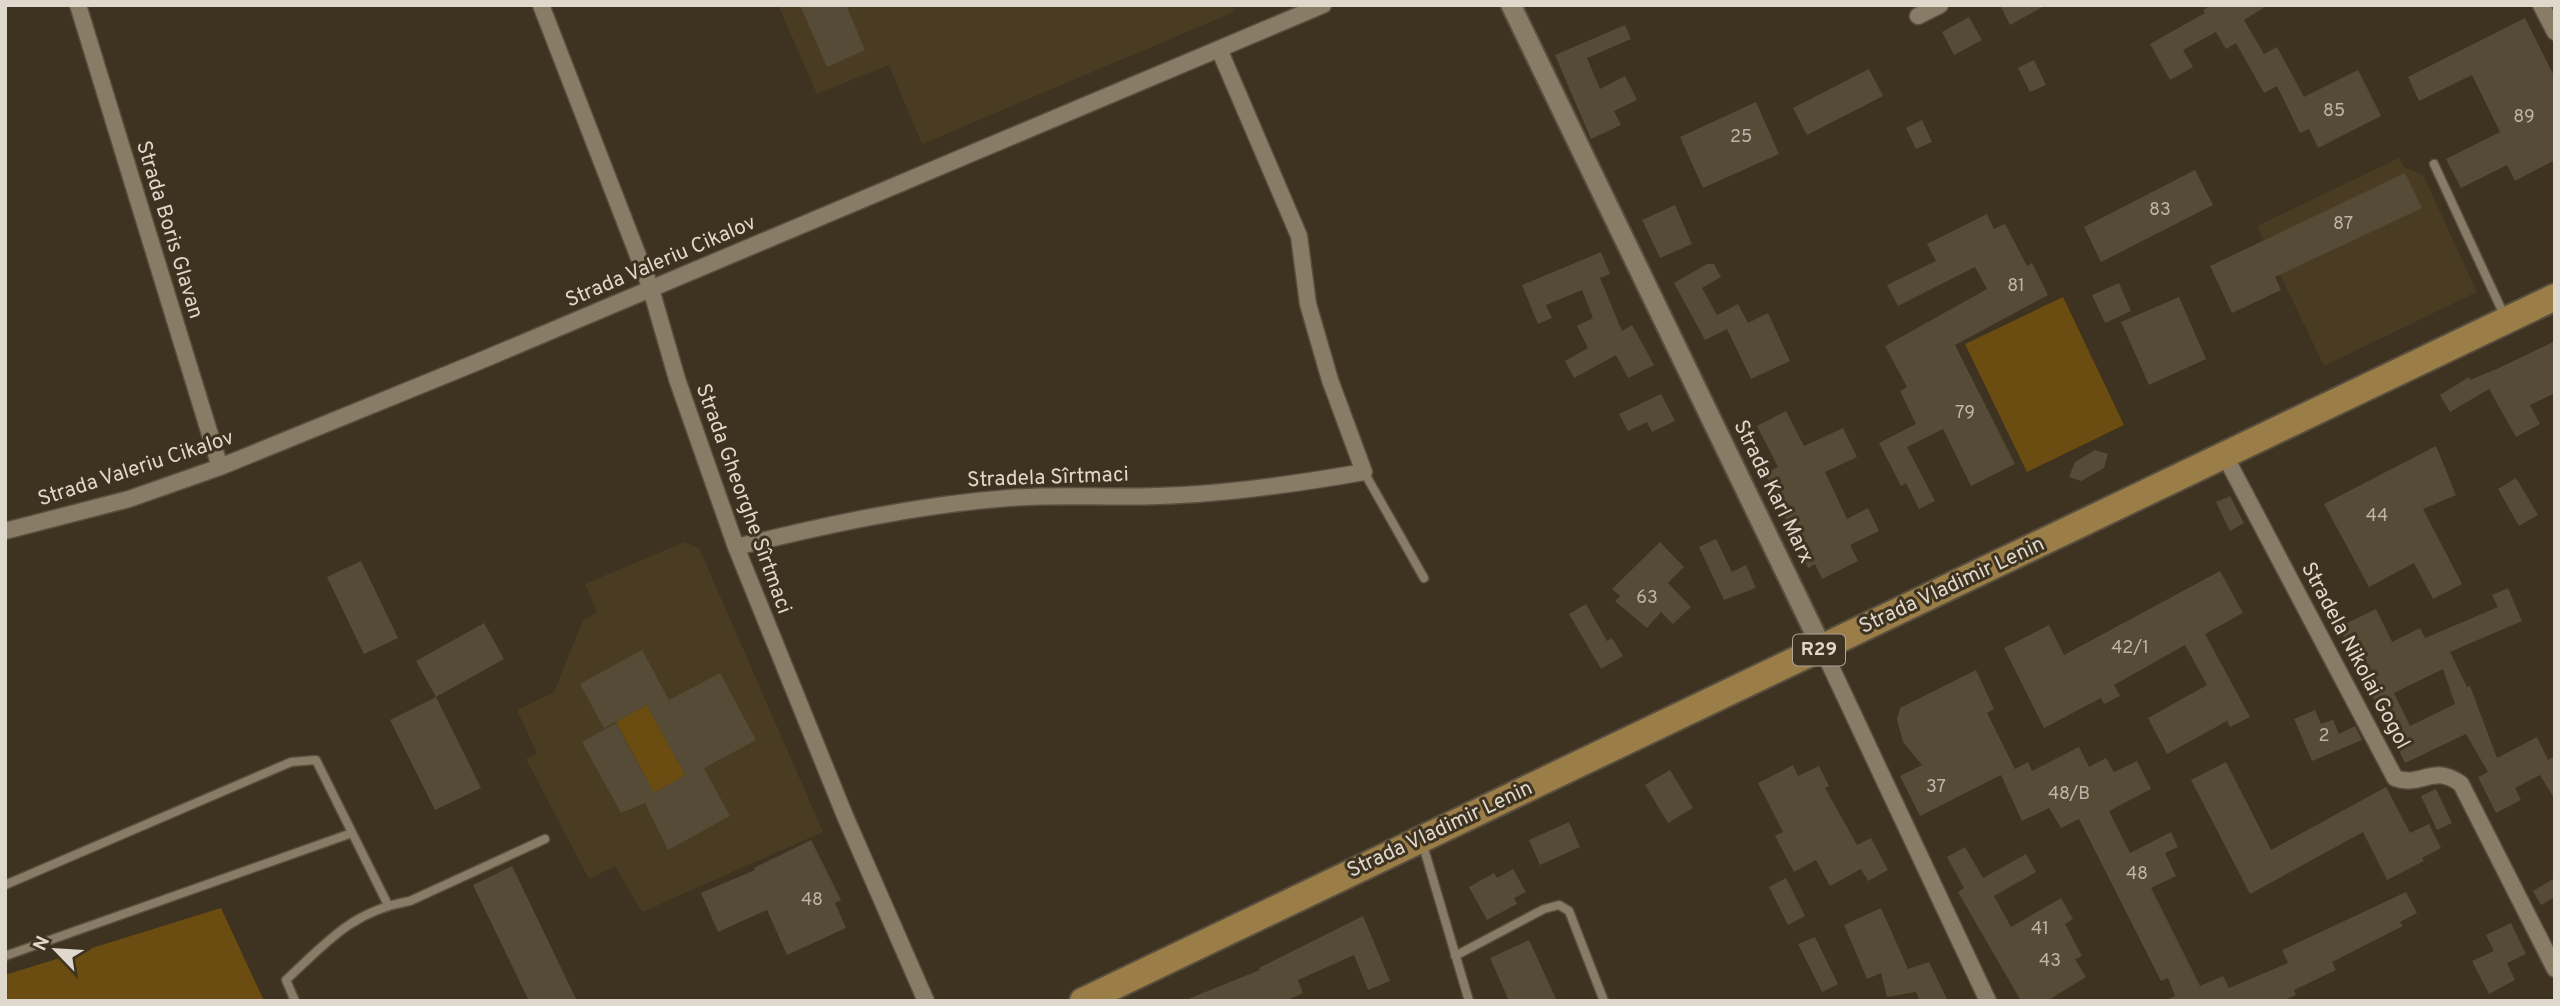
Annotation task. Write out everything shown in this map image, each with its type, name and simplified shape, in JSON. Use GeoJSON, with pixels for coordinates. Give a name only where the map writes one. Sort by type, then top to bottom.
{"type":"FeatureCollection","features":[{"type":"Feature","properties":{"kind":"main road","name":"Strada Vladimir Lenin"},"geometry":{"type":"LineString","coordinates":[[1083,1001],[2555,297]]}},
{"type":"Feature","properties":{"kind":"street","name":"Strada Boris Glavan"},"geometry":{"type":"LineString","coordinates":[[78,5],[220,467]]}},
{"type":"Feature","properties":{"kind":"street","name":"Strada Gheorghe Sîrtmaci"},"geometry":{"type":"LineString","coordinates":[[541,5],[651,289],[677,379],[736,547],[845,816],[926,1001]]}},
{"type":"Feature","properties":{"kind":"street","name":"Strada Valeriu Cikalov"},"geometry":{"type":"LineString","coordinates":[[5,531],[129,499],[220,467],[651,289],[1323,5]]}},
{"type":"Feature","properties":{"kind":"street","name":"Strada Karl Marx"},"geometry":{"type":"LineString","coordinates":[[1511,5],[1822,648],[1988,1001]]}},
{"type":"Feature","properties":{"kind":"street"},"geometry":{"type":"LineString","coordinates":[[1918,16],[1940,5]]}},
{"type":"Feature","properties":{"kind":"street"},"geometry":{"type":"LineString","coordinates":[[2541,5],[2555,32]]}},
{"type":"Feature","properties":{"kind":"street"},"geometry":{"type":"LineString","coordinates":[[1219,49],[1298,236],[1308,304],[1330,380],[1364,472]]}},
{"type":"Feature","properties":{"kind":"street","name":"Stradela Nikolai Gogol"},"geometry":{"type":"LineString","coordinates":[[2225,456],[2395,778],[2408,782],[2438,773],[2450,775],[2461,784],[2555,969]]}},
{"type":"Feature","properties":{"kind":"street","name":"Stradela Sîrtmaci"},"geometry":{"type":"LineString","coordinates":[[736,547],[839,522],[957,503],[1012,498],[1161,496],[1294,485],[1364,472]]}},
{"type":"Feature","properties":{"kind":"lane"},"geometry":{"type":"LineString","coordinates":[[2434,164],[2506,320]]}},
{"type":"Feature","properties":{"kind":"lane"},"geometry":{"type":"LineString","coordinates":[[1364,472],[1424,578]]}},
{"type":"Feature","properties":{"kind":"lane"},"geometry":{"type":"LineString","coordinates":[[5,884],[291,762],[316,760],[388,905]]}},
{"type":"Feature","properties":{"kind":"lane"},"geometry":{"type":"LineString","coordinates":[[5,956],[352,833]]}},
{"type":"Feature","properties":{"kind":"lane"},"geometry":{"type":"LineString","coordinates":[[295,1001],[286,980],[348,923],[388,905],[410,901],[545,839]]}},
{"type":"Feature","properties":{"kind":"lane"},"geometry":{"type":"LineString","coordinates":[[1421,839],[1469,1001]]}},
{"type":"Feature","properties":{"kind":"lane"},"geometry":{"type":"LineString","coordinates":[[1454,956],[1544,909],[1559,905],[1569,911],[1604,1001]]}},
{"type":"Feature","properties":{"kind":"shaded area"},"geometry":{"type":"Polygon","coordinates":[[[778,5],[1232,5],[1234,12],[922,144],[889,65],[817,94],[778,5]]]}},
{"type":"Feature","properties":{"kind":"shaded area"},"geometry":{"type":"Polygon","coordinates":[[[2399,158],[2404,167],[2423,175],[2477,292],[2324,366],[2257,226],[2399,158]]]}},
{"type":"Feature","properties":{"kind":"shaded area"},"geometry":{"type":"Polygon","coordinates":[[[2063,297],[2124,425],[2027,472],[1965,344],[2063,297]]]}},
{"type":"Feature","properties":{"kind":"shaded area"},"geometry":{"type":"Polygon","coordinates":[[[684,542],[699,548],[823,832],[642,912],[615,866],[589,879],[526,759],[537,753],[517,710],[554,692],[583,620],[597,612],[585,584],[684,542]]]}},
{"type":"Feature","properties":{"kind":"shaded area"},"geometry":{"type":"Polygon","coordinates":[[[647,705],[685,775],[654,793],[616,722],[647,705]]]}},
{"type":"Feature","properties":{"kind":"shaded area"},"geometry":{"type":"Polygon","coordinates":[[[221,908],[264,1001],[5,1001],[5,975],[221,908]]]}},
{"type":"Feature","properties":{"kind":"building"},"geometry":{"type":"Polygon","coordinates":[[[800,5],[846,5],[865,50],[827,67],[800,5]]]}},
{"type":"Feature","properties":{"kind":"building"},"geometry":{"type":"Polygon","coordinates":[[[2000,5],[2046,5],[2010,25],[2000,5]]]}},
{"type":"Feature","properties":{"kind":"building"},"geometry":{"type":"Polygon","coordinates":[[[2211,5],[2268,5],[2244,20],[2264,54],[2277,47],[2304,97],[2358,70],[2381,116],[2318,148],[2309,129],[2300,133],[2277,86],[2264,93],[2236,43],[2226,49],[2216,32],[2183,50],[2193,67],[2170,80],[2150,44],[2205,13],[2203,10],[2211,5]]]}},
{"type":"Feature","properties":{"kind":"building"},"geometry":{"type":"Polygon","coordinates":[[[1969,17],[1982,40],[1954,55],[1942,32],[1969,17]]]}},
{"type":"Feature","properties":{"kind":"building"},"geometry":{"type":"Polygon","coordinates":[[[2525,18],[2555,78],[2555,160],[2515,181],[2507,165],[2461,188],[2446,159],[2500,132],[2472,75],[2419,101],[2408,77],[2525,18]]]}},
{"type":"Feature","properties":{"kind":"building"},"geometry":{"type":"Polygon","coordinates":[[[1625,25],[1631,39],[1587,58],[1600,89],[1625,76],[1637,100],[1614,111],[1621,125],[1591,139],[1555,55],[1625,25]]]}},
{"type":"Feature","properties":{"kind":"building"},"geometry":{"type":"Polygon","coordinates":[[[2034,60],[2046,85],[2030,92],[2018,68],[2034,60]]]}},
{"type":"Feature","properties":{"kind":"building"},"geometry":{"type":"Polygon","coordinates":[[[1869,69],[1883,96],[1807,135],[1793,108],[1869,69]]]}},
{"type":"Feature","properties":{"kind":"building"},"geometry":{"type":"Polygon","coordinates":[[[1756,102],[1779,154],[1703,188],[1680,137],[1756,102]]]}},
{"type":"Feature","properties":{"kind":"building"},"geometry":{"type":"Polygon","coordinates":[[[1922,120],[1932,142],[1916,149],[1906,128],[1922,120]]]}},
{"type":"Feature","properties":{"kind":"building"},"geometry":{"type":"Polygon","coordinates":[[[2195,170],[2213,205],[2101,262],[2084,227],[2195,170]]]}},
{"type":"Feature","properties":{"kind":"building"},"geometry":{"type":"Polygon","coordinates":[[[2405,173],[2422,208],[2275,277],[2281,290],[2232,313],[2210,266],[2405,173]]]}},
{"type":"Feature","properties":{"kind":"building"},"geometry":{"type":"Polygon","coordinates":[[[1675,205],[1692,244],[1660,258],[1642,220],[1675,205]]]}},
{"type":"Feature","properties":{"kind":"building"},"geometry":{"type":"Polygon","coordinates":[[[1987,214],[1994,229],[2005,224],[2027,266],[2032,263],[2048,295],[1955,345],[2015,464],[1971,486],[1943,429],[1907,447],[1935,501],[1919,509],[1906,483],[1901,486],[1879,443],[1916,424],[1900,391],[1907,387],[1885,346],[1987,289],[1975,267],[1898,306],[1887,285],[1936,261],[1927,244],[1987,214]]]}},
{"type":"Feature","properties":{"kind":"building"},"geometry":{"type":"Polygon","coordinates":[[[1601,252],[1610,274],[1600,278],[1622,331],[1632,325],[1654,365],[1628,378],[1616,355],[1574,378],[1565,361],[1588,348],[1577,326],[1593,318],[1582,290],[1546,305],[1552,318],[1538,324],[1522,285],[1601,252]]]}},
{"type":"Feature","properties":{"kind":"building"},"geometry":{"type":"Polygon","coordinates":[[[1707,264],[1714,264],[1721,277],[1702,288],[1717,315],[1738,304],[1748,323],[1768,313],[1790,361],[1751,379],[1727,329],[1705,340],[1674,283],[1707,264]]]}},
{"type":"Feature","properties":{"kind":"building"},"geometry":{"type":"Polygon","coordinates":[[[2119,283],[2131,311],[2105,323],[2092,295],[2119,283]]]}},
{"type":"Feature","properties":{"kind":"building"},"geometry":{"type":"Polygon","coordinates":[[[2179,297],[2206,359],[2149,385],[2121,322],[2179,297]]]}},
{"type":"Feature","properties":{"kind":"building"},"geometry":{"type":"Polygon","coordinates":[[[2555,341],[2555,393],[2530,405],[2540,424],[2516,437],[2489,389],[2450,412],[2440,395],[2469,377],[2470,380],[2499,368],[2555,341]]]}},
{"type":"Feature","properties":{"kind":"building"},"geometry":{"type":"Polygon","coordinates":[[[1661,394],[1675,421],[1652,432],[1647,422],[1628,431],[1619,414],[1661,394]]]}},
{"type":"Feature","properties":{"kind":"building"},"geometry":{"type":"Polygon","coordinates":[[[1786,411],[1804,446],[1843,428],[1857,457],[1825,472],[1847,519],[1868,508],[1879,531],[1850,545],[1858,561],[1822,579],[1815,564],[1808,568],[1765,473],[1778,467],[1757,426],[1786,411]]]}},
{"type":"Feature","properties":{"kind":"building"},"geometry":{"type":"Polygon","coordinates":[[[2436,446],[2456,495],[2423,509],[2462,584],[2433,599],[2414,563],[2369,587],[2324,504],[2436,446]]]}},
{"type":"Feature","properties":{"kind":"building"},"geometry":{"type":"Polygon","coordinates":[[[2095,450],[2108,454],[2104,468],[2081,481],[2069,477],[2075,462],[2095,450]]]}},
{"type":"Feature","properties":{"kind":"building"},"geometry":{"type":"Polygon","coordinates":[[[2516,478],[2538,515],[2519,526],[2498,489],[2516,478]]]}},
{"type":"Feature","properties":{"kind":"building"},"geometry":{"type":"Polygon","coordinates":[[[2230,496],[2244,523],[2230,531],[2216,502],[2230,496]]]}},
{"type":"Feature","properties":{"kind":"building"},"geometry":{"type":"Polygon","coordinates":[[[1716,539],[1732,572],[1746,565],[1756,588],[1724,600],[1699,547],[1716,539]]]}},
{"type":"Feature","properties":{"kind":"building"},"geometry":{"type":"Polygon","coordinates":[[[1660,542],[1684,567],[1668,583],[1691,607],[1673,624],[1661,612],[1647,628],[1615,601],[1620,596],[1612,589],[1660,542]]]}},
{"type":"Feature","properties":{"kind":"building"},"geometry":{"type":"Polygon","coordinates":[[[361,561],[398,638],[364,654],[327,577],[361,561]]]}},
{"type":"Feature","properties":{"kind":"building"},"geometry":{"type":"Polygon","coordinates":[[[2220,571],[2243,613],[2205,634],[2250,717],[2230,727],[2227,721],[2167,754],[2148,718],[2207,685],[2185,645],[2114,685],[2120,696],[2104,704],[2101,698],[2044,728],[2004,648],[2049,625],[2064,655],[2220,571]]]}},
{"type":"Feature","properties":{"kind":"building"},"geometry":{"type":"Polygon","coordinates":[[[2508,588],[2522,621],[2450,652],[2467,687],[2470,686],[2497,758],[2537,737],[2548,760],[2555,756],[2555,800],[2540,775],[2515,788],[2521,800],[2496,813],[2478,777],[2488,772],[2466,734],[2405,763],[2339,627],[2376,609],[2392,642],[2420,628],[2425,638],[2498,607],[2492,595],[2508,588]],[[2443,669],[2394,693],[2410,726],[2455,704],[2443,669]]]}},
{"type":"Feature","properties":{"kind":"building"},"geometry":{"type":"Polygon","coordinates":[[[1586,604],[1607,641],[1612,638],[1623,656],[1601,669],[1569,614],[1586,604]]]}},
{"type":"Feature","properties":{"kind":"building"},"geometry":{"type":"Polygon","coordinates":[[[484,623],[504,659],[436,697],[416,661],[484,623]]]}},
{"type":"Feature","properties":{"kind":"building"},"geometry":{"type":"Polygon","coordinates":[[[642,650],[669,700],[720,673],[756,740],[704,768],[730,816],[668,850],[645,803],[621,813],[582,742],[616,723],[654,793],[685,775],[647,705],[604,728],[580,684],[642,650]]]}},
{"type":"Feature","properties":{"kind":"building"},"geometry":{"type":"Polygon","coordinates":[[[1976,670],[1994,709],[1987,713],[2015,769],[2028,762],[2032,771],[2079,747],[2089,767],[2106,758],[2114,772],[2137,761],[2151,789],[2109,811],[2130,853],[2171,832],[2178,847],[2165,853],[2176,876],[2151,888],[2200,986],[2223,976],[2229,988],[2288,963],[2282,950],[2406,892],[2417,913],[2400,922],[2403,926],[2332,962],[2336,970],[2294,990],[2296,995],[2282,1001],[2164,1001],[2175,996],[2168,978],[2161,981],[2079,819],[2061,828],[2049,808],[2022,821],[2001,775],[1920,816],[1900,776],[1922,765],[1903,742],[1897,719],[1900,708],[1976,670]]]}},
{"type":"Feature","properties":{"kind":"building"},"geometry":{"type":"Polygon","coordinates":[[[436,697],[481,788],[435,810],[390,720],[436,697]]]}},
{"type":"Feature","properties":{"kind":"building"},"geometry":{"type":"Polygon","coordinates":[[[2315,710],[2321,724],[2333,720],[2339,734],[2355,726],[2362,740],[2312,761],[2294,719],[2315,710]]]}},
{"type":"Feature","properties":{"kind":"building"},"geometry":{"type":"Polygon","coordinates":[[[2226,762],[2271,850],[2386,787],[2410,833],[2429,824],[2441,848],[2422,858],[2424,861],[2387,880],[2363,832],[2250,894],[2191,780],[2226,762]]]}},
{"type":"Feature","properties":{"kind":"building"},"geometry":{"type":"Polygon","coordinates":[[[1793,765],[1798,776],[1819,766],[1829,786],[1825,788],[1857,845],[1871,838],[1888,870],[1868,881],[1861,869],[1830,886],[1816,860],[1794,872],[1775,836],[1783,832],[1758,783],[1793,765]]]}},
{"type":"Feature","properties":{"kind":"building"},"geometry":{"type":"Polygon","coordinates":[[[1670,770],[1693,808],[1668,823],[1645,785],[1670,770]]]}},
{"type":"Feature","properties":{"kind":"building"},"geometry":{"type":"Polygon","coordinates":[[[2436,789],[2452,823],[2437,830],[2421,796],[2436,789]]]}},
{"type":"Feature","properties":{"kind":"building"},"geometry":{"type":"Polygon","coordinates":[[[1569,822],[1580,847],[1540,865],[1529,840],[1569,822]]]}},
{"type":"Feature","properties":{"kind":"building"},"geometry":{"type":"Polygon","coordinates":[[[811,840],[841,900],[835,903],[846,928],[787,955],[767,910],[718,932],[701,893],[755,870],[754,868],[811,840]]]}},
{"type":"Feature","properties":{"kind":"building"},"geometry":{"type":"Polygon","coordinates":[[[1965,847],[1983,878],[2026,854],[2036,872],[1994,896],[2011,927],[2061,898],[2073,919],[2065,924],[2082,956],[2075,959],[2086,977],[2047,1001],[2021,1001],[1958,892],[1964,888],[1947,857],[1965,847]]]}},
{"type":"Feature","properties":{"kind":"building"},"geometry":{"type":"Polygon","coordinates":[[[512,866],[577,1001],[529,1001],[473,885],[512,866]]]}},
{"type":"Feature","properties":{"kind":"building"},"geometry":{"type":"Polygon","coordinates":[[[1513,869],[1526,892],[1514,898],[1517,904],[1487,920],[1469,887],[1494,873],[1497,878],[1513,869]]]}},
{"type":"Feature","properties":{"kind":"building"},"geometry":{"type":"Polygon","coordinates":[[[1786,878],[1805,916],[1788,925],[1769,887],[1786,878]]]}},
{"type":"Feature","properties":{"kind":"building"},"geometry":{"type":"Polygon","coordinates":[[[2555,878],[2555,897],[2541,905],[2533,891],[2555,878]]]}},
{"type":"Feature","properties":{"kind":"building"},"geometry":{"type":"Polygon","coordinates":[[[1881,908],[1908,969],[1929,962],[1948,1001],[1920,1001],[1916,992],[1887,997],[1881,973],[1867,979],[1844,925],[1881,908]]]}},
{"type":"Feature","properties":{"kind":"building"},"geometry":{"type":"Polygon","coordinates":[[[1363,916],[1390,981],[1368,990],[1354,955],[1298,980],[1303,993],[1286,1001],[1183,1001],[1260,970],[1259,968],[1363,916]]]}},
{"type":"Feature","properties":{"kind":"building"},"geometry":{"type":"Polygon","coordinates":[[[2511,923],[2526,954],[2507,963],[2515,980],[2489,994],[2472,961],[2494,951],[2486,935],[2511,923]]]}},
{"type":"Feature","properties":{"kind":"building"},"geometry":{"type":"Polygon","coordinates":[[[1815,937],[1838,984],[1822,992],[1798,944],[1815,937]]]}},
{"type":"Feature","properties":{"kind":"building"},"geometry":{"type":"Polygon","coordinates":[[[1529,940],[1557,1001],[1509,1001],[1490,958],[1529,940]]]}}]}
